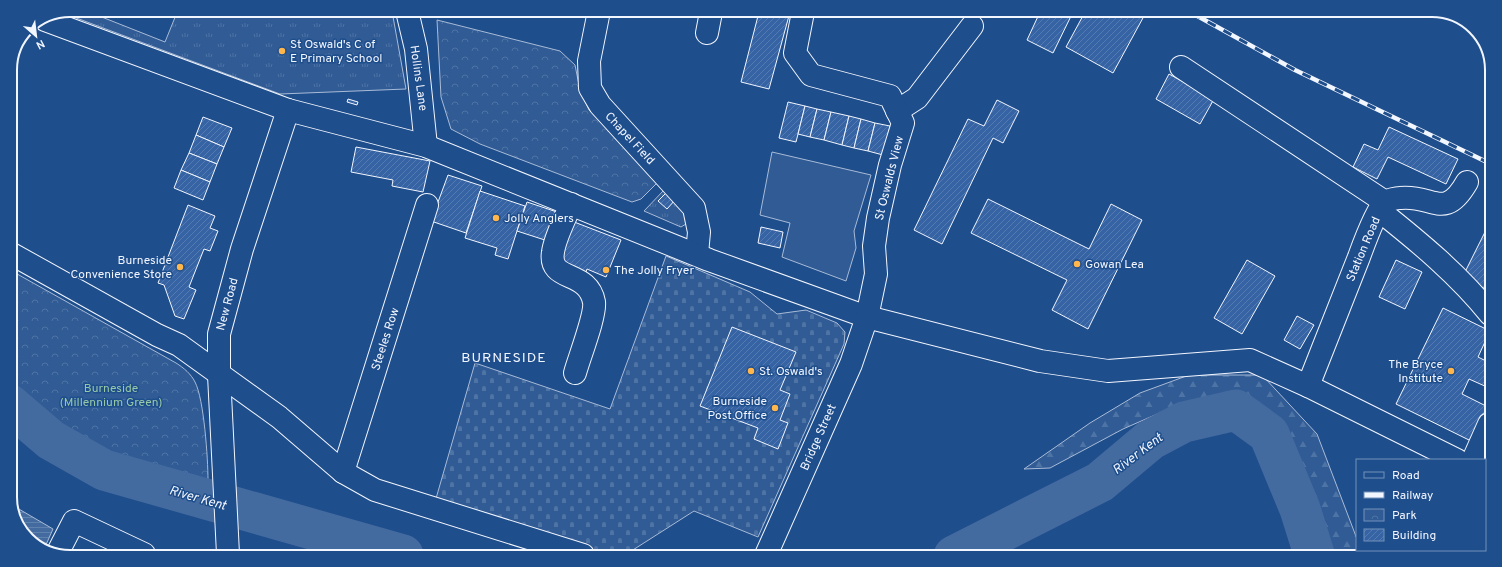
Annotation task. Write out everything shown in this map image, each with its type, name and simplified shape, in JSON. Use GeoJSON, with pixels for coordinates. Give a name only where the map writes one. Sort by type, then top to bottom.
{"type":"FeatureCollection","features":[{"type":"Feature","properties":{"kind":"street","name":"Hollins Lane"},"geometry":{"type":"LineString","coordinates":[[408,17],[416,49],[426,146]]}},
{"type":"Feature","properties":{"kind":"street","name":"Chapel Field"},"geometry":{"type":"LineString","coordinates":[[597,17],[589,61],[590,88],[600,105],[694,208],[699,232],[697,254]]}},
{"type":"Feature","properties":{"kind":"street"},"geometry":{"type":"LineString","coordinates":[[707,33],[710,17]]}},
{"type":"Feature","properties":{"kind":"street","name":"St Oswalds View"},"geometry":{"type":"LineString","coordinates":[[803,17],[795,53],[811,75],[890,96],[903,124],[890,165],[878,218],[874,246],[876,274],[866,317]]}},
{"type":"Feature","properties":{"kind":"street"},"geometry":{"type":"LineString","coordinates":[[49,22],[288,110],[426,146],[697,254],[866,317],[1040,361],[1108,371],[1250,360],[1308,386],[1454,459]]}},
{"type":"Feature","properties":{"kind":"street"},"geometry":{"type":"LineString","coordinates":[[897,111],[917,98],[972,26]]}},
{"type":"Feature","properties":{"kind":"street"},"geometry":{"type":"LineString","coordinates":[[1181,67],[1383,207],[1485,308]]}},
{"type":"Feature","properties":{"kind":"street","name":"New Road"},"geometry":{"type":"LineString","coordinates":[[228,550],[219,375],[219,334],[242,249],[288,110]]}},
{"type":"Feature","properties":{"kind":"street","name":"Station Road"},"geometry":{"type":"LineString","coordinates":[[1308,386],[1371,227],[1383,207],[1397,198],[1412,196],[1443,205],[1451,202],[1460,194],[1467,182]]}},
{"type":"Feature","properties":{"kind":"street"},"geometry":{"type":"LineString","coordinates":[[571,204],[553,251],[554,262],[556,269],[559,272],[584,283],[589,288],[594,303],[575,372]]}},
{"type":"Feature","properties":{"kind":"street","name":"Steeles Row"},"geometry":{"type":"LineString","coordinates":[[343,472],[427,205]]}},
{"type":"Feature","properties":{"kind":"street"},"geometry":{"type":"LineString","coordinates":[[17,257],[157,335],[179,345],[279,417],[343,472],[375,490],[567,550]]}},
{"type":"Feature","properties":{"kind":"street","name":"Bridge Street"},"geometry":{"type":"LineString","coordinates":[[768,550],[851,364],[866,317]]}},
{"type":"Feature","properties":{"kind":"street"},"geometry":{"type":"LineString","coordinates":[[1473,459],[1485,433]]}},
{"type":"Feature","properties":{"kind":"street"},"geometry":{"type":"LineString","coordinates":[[60,549],[74,521],[136,550]]}},
{"type":"Feature","properties":{"kind":"green space","name":"St Oswald's C of E Primary School"},"geometry":{"type":"Polygon","coordinates":[[[74,17],[102,17],[165,42],[175,17],[393,17],[406,89],[280,94],[74,17]]]}},
{"type":"Feature","properties":{"kind":"green space"},"geometry":{"type":"Polygon","coordinates":[[[437,20],[560,51],[575,65],[580,90],[589,110],[659,181],[641,199],[632,202],[480,144],[451,129],[441,97],[437,20]]]}},
{"type":"Feature","properties":{"kind":"green space"},"geometry":{"type":"Polygon","coordinates":[[[664,190],[686,210],[686,224],[681,227],[644,211],[664,190]]]}},
{"type":"Feature","properties":{"kind":"green space"},"geometry":{"type":"Polygon","coordinates":[[[666,256],[750,292],[777,314],[806,310],[837,323],[845,332],[844,344],[758,537],[694,511],[633,550],[593,550],[435,502],[475,363],[610,409],[666,256]]]}},
{"type":"Feature","properties":{"kind":"green space","name":"Burneside (Millennium Green)"},"geometry":{"type":"Polygon","coordinates":[[[17,274],[176,363],[189,374],[195,382],[201,402],[206,444],[208,480],[174,472],[172,478],[167,478],[136,466],[110,460],[79,446],[62,435],[17,397],[17,274]]]}},
{"type":"Feature","properties":{"kind":"green space"},"geometry":{"type":"Polygon","coordinates":[[[1189,375],[1262,375],[1317,434],[1356,536],[1356,550],[1325,550],[1308,482],[1283,436],[1267,409],[1244,402],[1180,404],[1123,429],[1050,468],[1024,469],[1090,423],[1140,393],[1189,375]]]}},
{"type":"Feature","properties":{"kind":"shaded area"},"geometry":{"type":"Polygon","coordinates":[[[772,152],[871,175],[854,231],[856,248],[846,281],[782,257],[790,223],[760,215],[772,152]]]}},
{"type":"Feature","properties":{"kind":"shaded area"},"geometry":{"type":"Polygon","coordinates":[[[19,509],[53,529],[46,544],[35,537],[28,529],[19,509]]]}},
{"type":"Feature","properties":{"kind":"building"},"geometry":{"type":"Polygon","coordinates":[[[758,17],[789,17],[769,89],[741,82],[758,17]]]}},
{"type":"Feature","properties":{"kind":"building"},"geometry":{"type":"Polygon","coordinates":[[[1038,17],[1071,17],[1053,53],[1027,40],[1038,17]]]}},
{"type":"Feature","properties":{"kind":"building"},"geometry":{"type":"Polygon","coordinates":[[[1082,17],[1143,17],[1113,73],[1066,47],[1082,17]]]}},
{"type":"Feature","properties":{"kind":"building"},"geometry":{"type":"Polygon","coordinates":[[[1169,74],[1214,99],[1200,124],[1156,99],[1169,74]]]}},
{"type":"Feature","properties":{"kind":"building"},"geometry":{"type":"Polygon","coordinates":[[[348,99],[358,102],[357,105],[347,102],[348,99]]]}},
{"type":"Feature","properties":{"kind":"building"},"geometry":{"type":"Polygon","coordinates":[[[997,100],[1019,111],[1003,143],[993,138],[942,244],[914,230],[968,119],[984,126],[997,100]]]}},
{"type":"Feature","properties":{"kind":"building"},"geometry":{"type":"Polygon","coordinates":[[[788,102],[805,106],[796,142],[779,138],[788,102]]]}},
{"type":"Feature","properties":{"kind":"building"},"geometry":{"type":"Polygon","coordinates":[[[805,106],[817,109],[810,137],[798,134],[805,106]]]}},
{"type":"Feature","properties":{"kind":"building"},"geometry":{"type":"Polygon","coordinates":[[[817,109],[831,112],[824,140],[810,137],[817,109]]]}},
{"type":"Feature","properties":{"kind":"building"},"geometry":{"type":"Polygon","coordinates":[[[831,112],[849,116],[842,145],[824,140],[831,112]]]}},
{"type":"Feature","properties":{"kind":"building"},"geometry":{"type":"Polygon","coordinates":[[[849,116],[861,119],[854,148],[842,145],[849,116]]]}},
{"type":"Feature","properties":{"kind":"building"},"geometry":{"type":"Polygon","coordinates":[[[203,117],[232,128],[224,147],[196,135],[203,117]]]}},
{"type":"Feature","properties":{"kind":"building"},"geometry":{"type":"Polygon","coordinates":[[[861,119],[875,123],[868,151],[854,148],[861,119]]]}},
{"type":"Feature","properties":{"kind":"building"},"geometry":{"type":"Polygon","coordinates":[[[875,123],[890,126],[883,155],[868,151],[875,123]]]}},
{"type":"Feature","properties":{"kind":"building"},"geometry":{"type":"Polygon","coordinates":[[[1389,127],[1458,159],[1446,184],[1388,157],[1377,179],[1353,167],[1364,144],[1378,150],[1389,127]]]}},
{"type":"Feature","properties":{"kind":"building"},"geometry":{"type":"Polygon","coordinates":[[[196,135],[224,147],[217,164],[189,153],[196,135]]]}},
{"type":"Feature","properties":{"kind":"building"},"geometry":{"type":"Polygon","coordinates":[[[356,147],[430,161],[423,192],[392,186],[393,180],[351,172],[356,147]]]}},
{"type":"Feature","properties":{"kind":"building"},"geometry":{"type":"Polygon","coordinates":[[[189,153],[217,164],[210,182],[181,170],[189,153]]]}},
{"type":"Feature","properties":{"kind":"building"},"geometry":{"type":"Polygon","coordinates":[[[181,170],[210,182],[203,200],[174,188],[181,170]]]}},
{"type":"Feature","properties":{"kind":"building"},"geometry":{"type":"Polygon","coordinates":[[[448,175],[482,186],[466,233],[431,221],[448,175]]]}},
{"type":"Feature","properties":{"kind":"building","name":"Jolly Anglers"},"geometry":{"type":"Polygon","coordinates":[[[480,191],[525,206],[508,259],[495,255],[497,248],[465,238],[480,191]]]}},
{"type":"Feature","properties":{"kind":"building"},"geometry":{"type":"Polygon","coordinates":[[[666,193],[675,200],[667,209],[658,201],[666,193]]]}},
{"type":"Feature","properties":{"kind":"building","name":"Gowan Lea"},"geometry":{"type":"Polygon","coordinates":[[[988,199],[1089,249],[1111,204],[1142,220],[1088,329],[1052,310],[1067,280],[971,233],[988,199]]]}},
{"type":"Feature","properties":{"kind":"building"},"geometry":{"type":"Polygon","coordinates":[[[527,202],[560,213],[551,242],[517,231],[527,202]]]}},
{"type":"Feature","properties":{"kind":"building","name":"Burneside Convenience Store"},"geometry":{"type":"Polygon","coordinates":[[[188,205],[215,216],[210,228],[218,231],[210,251],[204,249],[189,287],[196,290],[184,319],[175,316],[164,285],[158,283],[188,205]]]}},
{"type":"Feature","properties":{"kind":"building"},"geometry":{"type":"Polygon","coordinates":[[[569,220],[621,240],[606,277],[587,269],[584,277],[558,267],[564,252],[557,249],[569,220]]]}},
{"type":"Feature","properties":{"kind":"building"},"geometry":{"type":"Polygon","coordinates":[[[761,227],[783,232],[780,248],[758,243],[761,227]]]}},
{"type":"Feature","properties":{"kind":"building"},"geometry":{"type":"Polygon","coordinates":[[[1485,232],[1485,289],[1462,278],[1485,232]]]}},
{"type":"Feature","properties":{"kind":"building"},"geometry":{"type":"Polygon","coordinates":[[[1247,260],[1275,276],[1242,334],[1214,318],[1247,260]]]}},
{"type":"Feature","properties":{"kind":"building"},"geometry":{"type":"Polygon","coordinates":[[[1396,260],[1422,272],[1405,309],[1379,297],[1396,260]]]}},
{"type":"Feature","properties":{"kind":"building","name":"The Bryce Institute"},"geometry":{"type":"Polygon","coordinates":[[[1443,308],[1485,329],[1485,342],[1478,357],[1485,360],[1485,386],[1469,379],[1462,394],[1485,406],[1485,413],[1471,441],[1396,404],[1443,308]]]}},
{"type":"Feature","properties":{"kind":"building"},"geometry":{"type":"Polygon","coordinates":[[[1297,316],[1314,325],[1300,349],[1284,340],[1297,316]]]}},
{"type":"Feature","properties":{"kind":"building","name":"St. Oswald's"},"geometry":{"type":"Polygon","coordinates":[[[732,327],[796,352],[780,390],[790,394],[780,420],[788,423],[778,449],[754,439],[758,428],[700,406],[732,327]]]}},
{"type":"Feature","properties":{"kind":"waterway","name":"River Kent"},"geometry":{"type":"LineString","coordinates":[[966,550],[1100,482],[1150,440],[1184,422],[1236,410],[1269,434],[1300,509],[1313,550]]}},
{"type":"Feature","properties":{"kind":"waterway","name":"River Kent"},"geometry":{"type":"LineString","coordinates":[[17,411],[51,440],[104,470],[385,550]]}},
{"type":"Feature","properties":{"kind":"railway"},"geometry":{"type":"LineString","coordinates":[[1199,17],[1295,70],[1485,161]]}},
{"type":"Feature","properties":{"kind":"place","name":"St Oswald's C of E Primary School"},"geometry":{"type":"Point","coordinates":[282,51]}},
{"type":"Feature","properties":{"kind":"place","name":"Jolly Anglers"},"geometry":{"type":"Point","coordinates":[496,218]}},
{"type":"Feature","properties":{"kind":"place","name":"Gowan Lea"},"geometry":{"type":"Point","coordinates":[1077,264]}},
{"type":"Feature","properties":{"kind":"place","name":"Burneside Convenience Store"},"geometry":{"type":"Point","coordinates":[180,267]}},
{"type":"Feature","properties":{"kind":"place","name":"The Jolly Fryer"},"geometry":{"type":"Point","coordinates":[606,270]}},
{"type":"Feature","properties":{"kind":"place","name":"St. Oswald's"},"geometry":{"type":"Point","coordinates":[751,371]}},
{"type":"Feature","properties":{"kind":"place","name":"The Bryce Institute"},"geometry":{"type":"Point","coordinates":[1451,371]}},
{"type":"Feature","properties":{"kind":"place","name":"Burneside Post Office"},"geometry":{"type":"Point","coordinates":[775,408]}},
{"type":"Feature","properties":{"kind":"district","name":"BURNESIDE"},"geometry":{"type":"Point","coordinates":[504,357]}}]}
